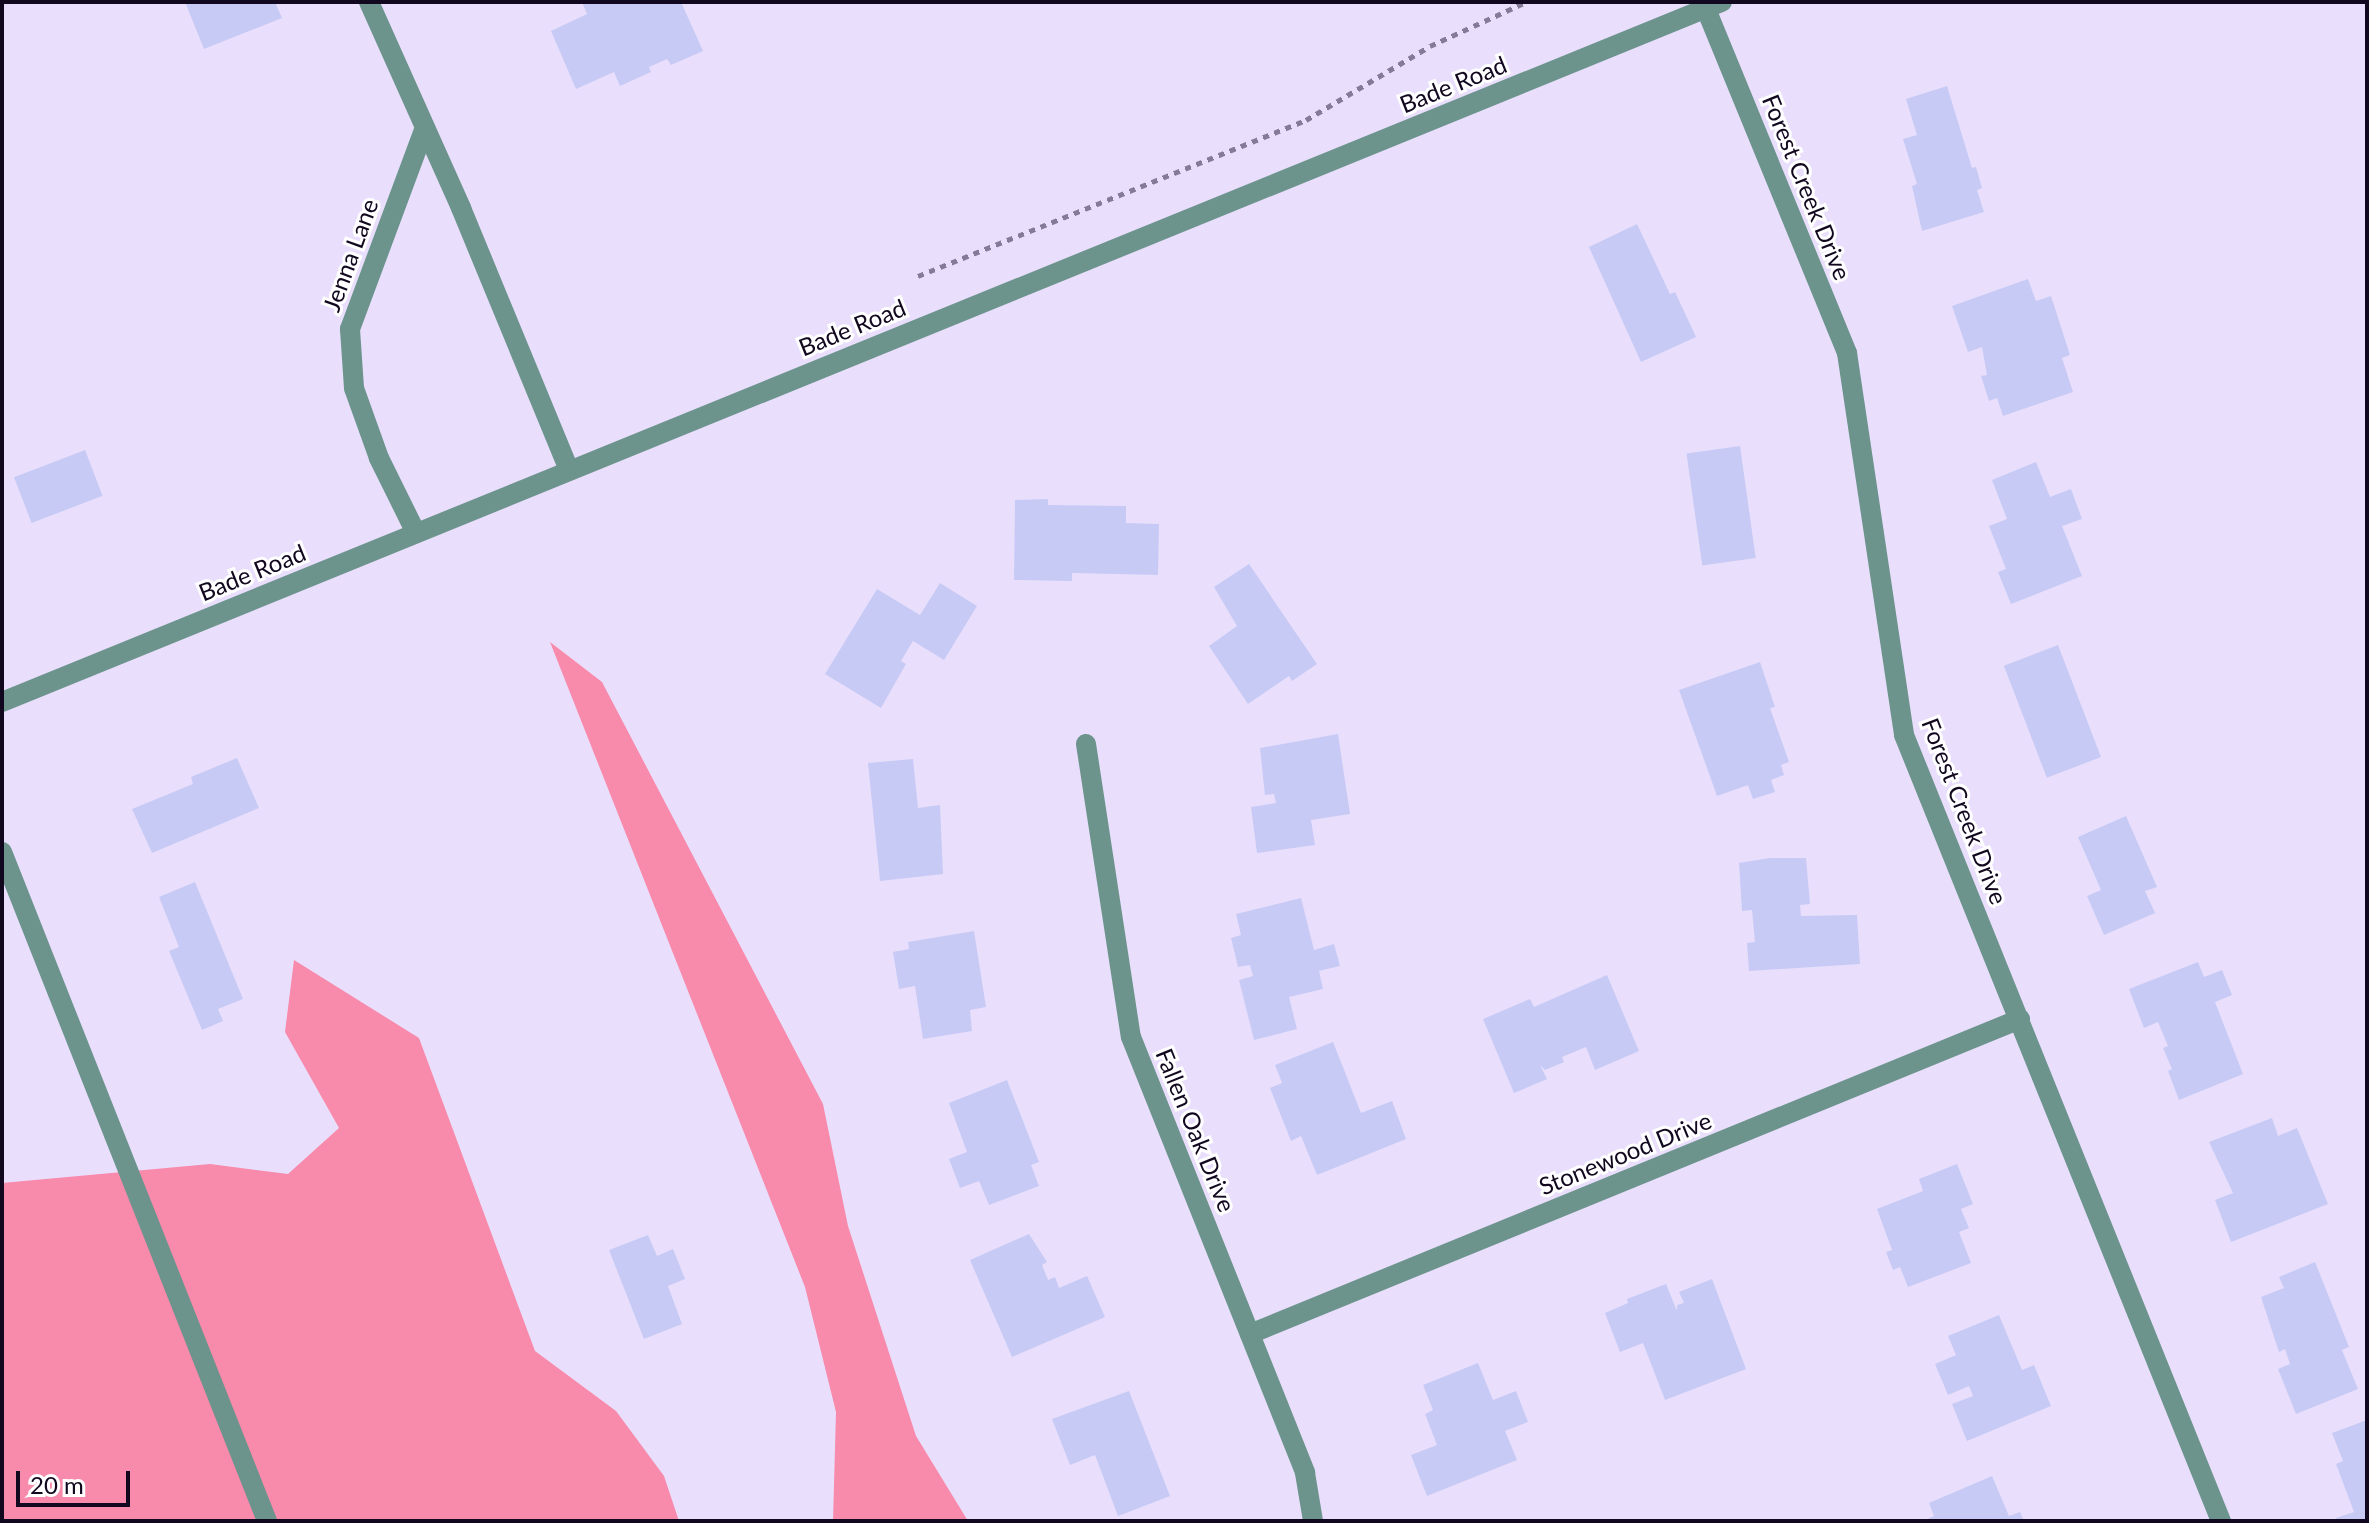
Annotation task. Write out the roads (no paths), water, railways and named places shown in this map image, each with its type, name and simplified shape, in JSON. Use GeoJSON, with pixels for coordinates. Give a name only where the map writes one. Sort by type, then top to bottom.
{"type":"FeatureCollection","features":[{"type":"Feature","properties":{"kind":"street"},"geometry":{"type":"LineString","coordinates":[[369,2],[461,208],[569,470]]}},
{"type":"Feature","properties":{"kind":"street","name":"Bade Road"},"geometry":{"type":"LineString","coordinates":[[2,702],[1700,7]]}},
{"type":"Feature","properties":{"kind":"street","name":"Forest Creek Drive"},"geometry":{"type":"LineString","coordinates":[[1700,7],[1847,353],[1904,735],[2221,1521]]}},
{"type":"Feature","properties":{"kind":"street","name":"Jenna Lane"},"geometry":{"type":"LineString","coordinates":[[416,533],[379,458],[354,388],[350,329],[424,130]]}},
{"type":"Feature","properties":{"kind":"street","name":"Fallen Oak Drive"},"geometry":{"type":"LineString","coordinates":[[1086,744],[1131,1037],[1305,1473],[1313,1521]]}},
{"type":"Feature","properties":{"kind":"street"},"geometry":{"type":"LineString","coordinates":[[2,852],[267,1521]]}},
{"type":"Feature","properties":{"kind":"street","name":"Stonewood Drive"},"geometry":{"type":"LineString","coordinates":[[1250,1334],[2020,1019]]}}]}
